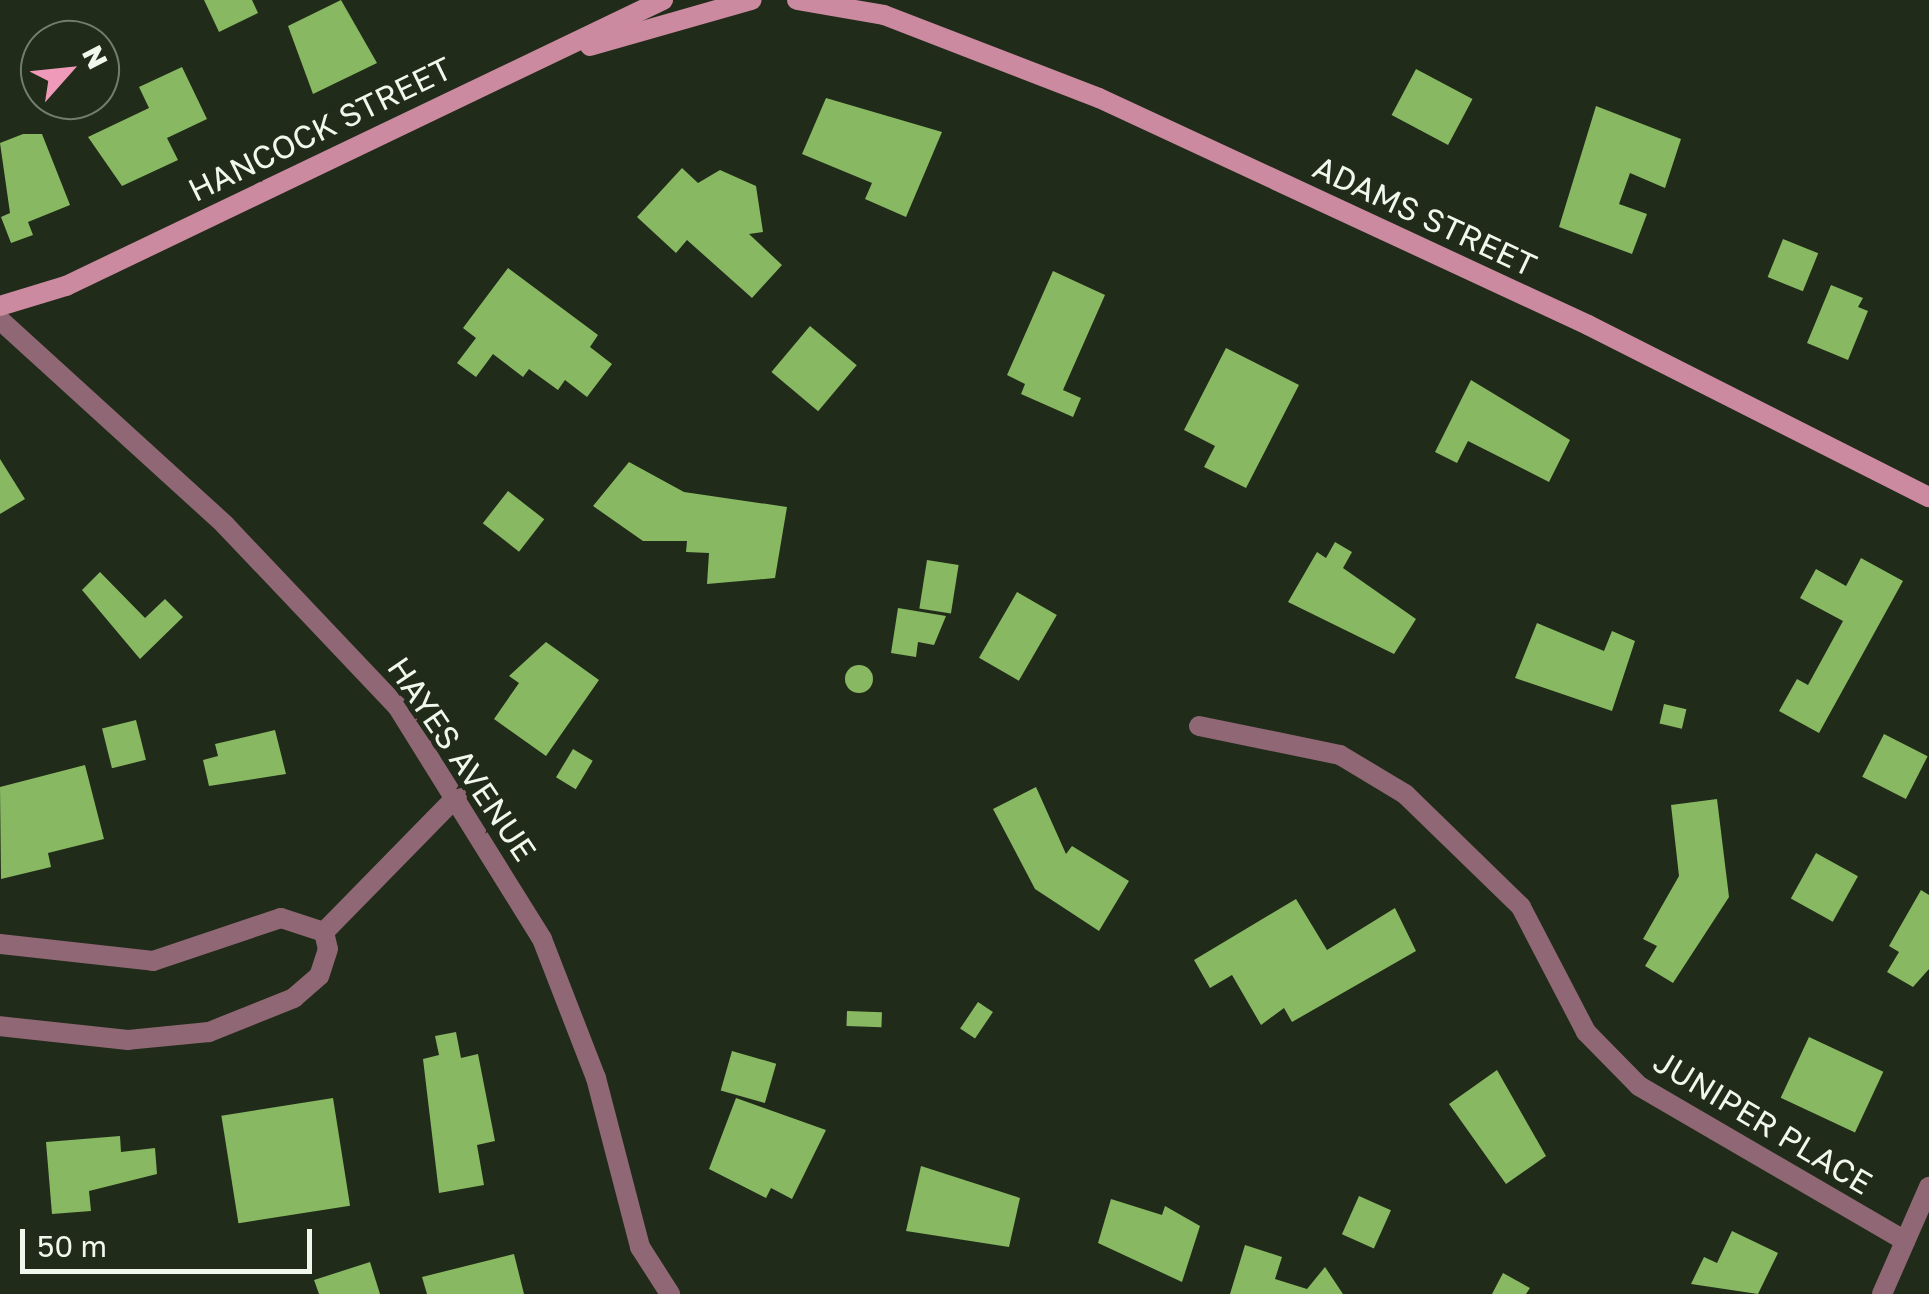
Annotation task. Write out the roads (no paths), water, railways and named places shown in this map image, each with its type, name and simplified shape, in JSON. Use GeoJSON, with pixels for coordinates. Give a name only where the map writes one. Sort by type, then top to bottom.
{"type":"FeatureCollection","features":[{"type":"Feature","properties":{"kind":"main road","name":"HANCOCK STREET"},"geometry":{"type":"LineString","coordinates":[[0,306],[66,286],[664,0]]}},
{"type":"Feature","properties":{"kind":"main road"},"geometry":{"type":"LineString","coordinates":[[550,57],[752,0]]}},
{"type":"Feature","properties":{"kind":"main road","name":"ADAMS STREET"},"geometry":{"type":"LineString","coordinates":[[797,0],[878,8],[1099,98],[1343,210],[1929,498]]}},
{"type":"Feature","properties":{"kind":"street","name":"HAYES AVENUE"},"geometry":{"type":"LineString","coordinates":[[0,320],[332,631],[397,706],[457,796],[542,940],[596,1078],[640,1247],[675,1293]]}},
{"type":"Feature","properties":{"kind":"street","name":"JUNIPER PLACE"},"geometry":{"type":"LineString","coordinates":[[1199,726],[1340,755],[1405,794],[1521,907],[1586,1032],[1639,1086],[1905,1241]]}},
{"type":"Feature","properties":{"kind":"street"},"geometry":{"type":"LineString","coordinates":[[0,1026],[128,1040],[243,1023],[319,976],[324,932],[457,796]]}},
{"type":"Feature","properties":{"kind":"street"},"geometry":{"type":"LineString","coordinates":[[0,944],[130,963],[173,957],[281,918],[324,932]]}},
{"type":"Feature","properties":{"kind":"street"},"geometry":{"type":"LineString","coordinates":[[1882,1294],[1929,1186]]}}]}
